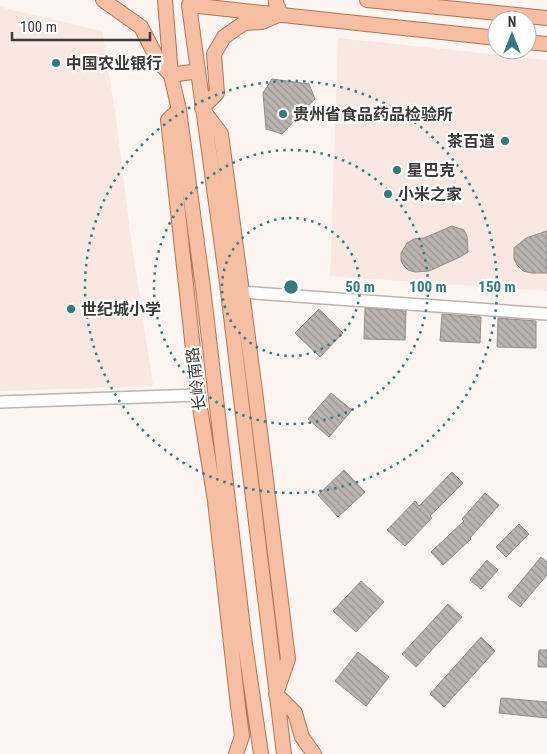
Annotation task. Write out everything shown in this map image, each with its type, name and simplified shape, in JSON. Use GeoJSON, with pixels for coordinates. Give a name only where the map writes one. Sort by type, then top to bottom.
{"type":"FeatureCollection","features":[{"type":"Feature","properties":{"kind":"main road"},"geometry":{"type":"LineString","coordinates":[[103,0],[141,27],[158,62],[172,75],[198,71]]}},
{"type":"Feature","properties":{"kind":"main road","name":"长岭南路"},"geometry":{"type":"LineString","coordinates":[[165,0],[172,75],[179,110],[261,754]]}},
{"type":"Feature","properties":{"kind":"main road"},"geometry":{"type":"LineString","coordinates":[[170,0],[487,37]]}},
{"type":"Feature","properties":{"kind":"main road"},"geometry":{"type":"LineString","coordinates":[[276,0],[280,14]]}},
{"type":"Feature","properties":{"kind":"main road"},"geometry":{"type":"LineString","coordinates":[[367,0],[547,18]]}},
{"type":"Feature","properties":{"kind":"main road"},"geometry":{"type":"LineString","coordinates":[[188,2],[227,283],[276,694],[282,724],[284,754]]}},
{"type":"Feature","properties":{"kind":"main road"},"geometry":{"type":"LineString","coordinates":[[202,108],[217,93],[214,54],[224,37],[244,22],[262,22],[280,14]]}},
{"type":"Feature","properties":{"kind":"main road"},"geometry":{"type":"LineString","coordinates":[[202,108],[221,134],[237,248],[288,659],[276,694]]}},
{"type":"Feature","properties":{"kind":"main road"},"geometry":{"type":"LineString","coordinates":[[179,110],[168,120],[198,395],[215,501],[242,736],[236,754]]}},
{"type":"Feature","properties":{"kind":"main road"},"geometry":{"type":"LineString","coordinates":[[238,706],[244,701],[251,681]]}},
{"type":"Feature","properties":{"kind":"main road"},"geometry":{"type":"LineString","coordinates":[[276,694],[295,713],[302,737],[314,754]]}},
{"type":"Feature","properties":{"kind":"main road"},"geometry":{"type":"LineString","coordinates":[[238,706],[257,726],[282,724]]}},
{"type":"Feature","properties":{"kind":"street"},"geometry":{"type":"LineString","coordinates":[[241,292],[547,314]]}},
{"type":"Feature","properties":{"kind":"street"},"geometry":{"type":"LineString","coordinates":[[0,402],[198,395]]}},
{"type":"Feature","properties":{"kind":"shaded area","name":"世纪城小学"},"geometry":{"type":"Polygon","coordinates":[[[0,7],[102,31],[153,386],[0,391],[0,7]]]}},
{"type":"Feature","properties":{"kind":"shaded area"},"geometry":{"type":"Polygon","coordinates":[[[338,38],[487,54],[487,60],[547,60],[547,291],[330,276],[338,38]]]}},
{"type":"Feature","properties":{"kind":"building","name":"贵州省食品药品检验所"},"geometry":{"type":"Polygon","coordinates":[[[272,79],[309,84],[315,99],[282,134],[266,129],[263,93],[272,79]]]}},
{"type":"Feature","properties":{"kind":"building"},"geometry":{"type":"Polygon","coordinates":[[[452,226],[464,230],[467,236],[468,252],[429,271],[415,272],[408,270],[404,266],[401,261],[401,253],[407,243],[452,226]]]}},
{"type":"Feature","properties":{"kind":"building"},"geometry":{"type":"Polygon","coordinates":[[[547,231],[547,273],[523,271],[514,259],[514,248],[526,238],[547,231]]]}},
{"type":"Feature","properties":{"kind":"building"},"geometry":{"type":"Polygon","coordinates":[[[365,308],[406,311],[405,340],[364,339],[365,308]]]}},
{"type":"Feature","properties":{"kind":"building"},"geometry":{"type":"Polygon","coordinates":[[[319,309],[343,333],[320,357],[295,333],[319,309]]]}},
{"type":"Feature","properties":{"kind":"building"},"geometry":{"type":"Polygon","coordinates":[[[442,314],[481,317],[480,343],[440,341],[442,314]]]}},
{"type":"Feature","properties":{"kind":"building"},"geometry":{"type":"Polygon","coordinates":[[[498,318],[536,321],[536,348],[497,347],[498,318]]]}},
{"type":"Feature","properties":{"kind":"building"},"geometry":{"type":"Polygon","coordinates":[[[331,393],[352,410],[329,437],[308,419],[331,393]]]}},
{"type":"Feature","properties":{"kind":"building"},"geometry":{"type":"Polygon","coordinates":[[[344,470],[365,492],[338,517],[318,495],[344,470]]]}},
{"type":"Feature","properties":{"kind":"building"},"geometry":{"type":"Polygon","coordinates":[[[452,472],[463,483],[430,516],[432,518],[405,546],[387,530],[415,501],[419,506],[452,472]]]}},
{"type":"Feature","properties":{"kind":"building"},"geometry":{"type":"Polygon","coordinates":[[[485,493],[499,505],[471,539],[443,565],[431,552],[464,521],[462,519],[485,493]]]}},
{"type":"Feature","properties":{"kind":"building"},"geometry":{"type":"Polygon","coordinates":[[[519,524],[529,534],[506,557],[496,547],[519,524]]]}},
{"type":"Feature","properties":{"kind":"building"},"geometry":{"type":"Polygon","coordinates":[[[541,557],[547,562],[547,575],[520,607],[508,597],[541,557]]]}},
{"type":"Feature","properties":{"kind":"building"},"geometry":{"type":"Polygon","coordinates":[[[487,560],[498,570],[481,589],[470,580],[487,560]]]}},
{"type":"Feature","properties":{"kind":"building"},"geometry":{"type":"Polygon","coordinates":[[[361,581],[384,602],[356,632],[333,611],[361,581]]]}},
{"type":"Feature","properties":{"kind":"building"},"geometry":{"type":"Polygon","coordinates":[[[448,604],[462,617],[416,667],[402,654],[448,604]]]}},
{"type":"Feature","properties":{"kind":"building"},"geometry":{"type":"Polygon","coordinates":[[[481,637],[495,651],[444,707],[430,694],[481,637]]]}},
{"type":"Feature","properties":{"kind":"building"},"geometry":{"type":"Polygon","coordinates":[[[539,650],[547,650],[547,667],[538,667],[539,650]]]}},
{"type":"Feature","properties":{"kind":"building"},"geometry":{"type":"Polygon","coordinates":[[[358,652],[389,677],[366,706],[335,681],[358,652]]]}},
{"type":"Feature","properties":{"kind":"building"},"geometry":{"type":"Polygon","coordinates":[[[501,698],[547,702],[547,718],[499,713],[501,698]]]}},
{"type":"Feature","properties":{"kind":"place","name":"中国农业银行"},"geometry":{"type":"Point","coordinates":[56,63]}},
{"type":"Feature","properties":{"kind":"place","name":"贵州省食品药品检验所"},"geometry":{"type":"Point","coordinates":[283,114]}},
{"type":"Feature","properties":{"kind":"place","name":"茶百道"},"geometry":{"type":"Point","coordinates":[505,141]}},
{"type":"Feature","properties":{"kind":"place","name":"星巴克"},"geometry":{"type":"Point","coordinates":[397,170]}},
{"type":"Feature","properties":{"kind":"place","name":"小米之家"},"geometry":{"type":"Point","coordinates":[388,194]}},
{"type":"Feature","properties":{"kind":"place","name":"世纪城小学"},"geometry":{"type":"Point","coordinates":[71,309]}}]}
